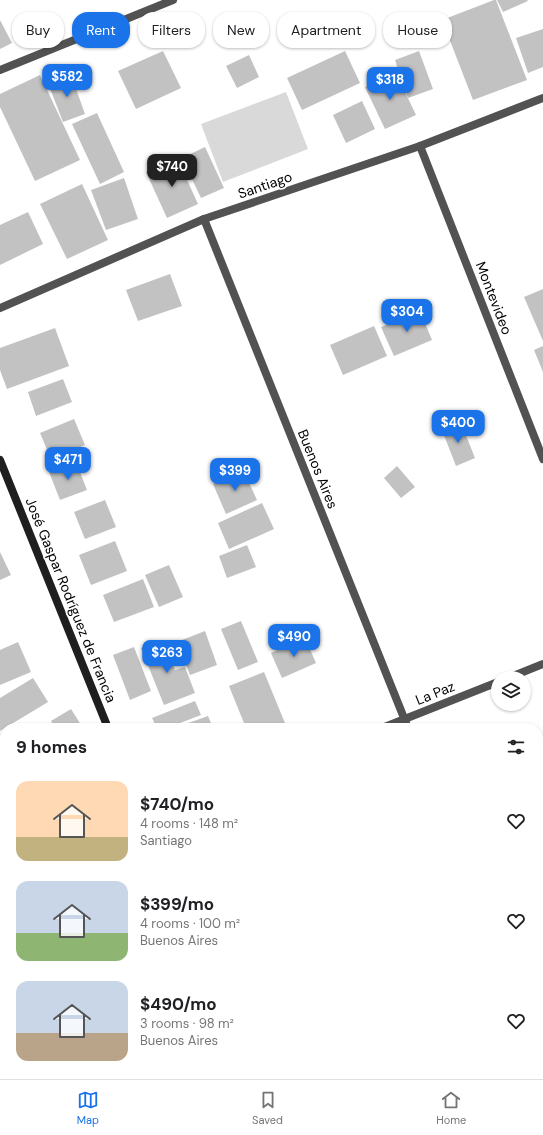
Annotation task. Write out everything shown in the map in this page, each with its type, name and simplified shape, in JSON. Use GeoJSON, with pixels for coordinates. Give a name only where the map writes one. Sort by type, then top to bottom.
{"type":"FeatureCollection","features":[{"type":"Feature","properties":{"kind":"street"},"geometry":{"type":"LineString","coordinates":[[0,70],[172,0]]}},
{"type":"Feature","properties":{"kind":"street","name":"Santiago"},"geometry":{"type":"LineString","coordinates":[[0,308],[204,219],[420,146],[543,98]]}},
{"type":"Feature","properties":{"kind":"street","name":"Montevideo"},"geometry":{"type":"LineString","coordinates":[[420,146],[543,459]]}},
{"type":"Feature","properties":{"kind":"street","name":"Buenos Aires"},"geometry":{"type":"LineString","coordinates":[[204,219],[406,723]]}},
{"type":"Feature","properties":{"kind":"street","name":"José Gaspar Rodríguez de Francia"},"geometry":{"type":"LineString","coordinates":[[0,460],[106,723]]}},
{"type":"Feature","properties":{"kind":"street"},"geometry":{"type":"LineString","coordinates":[[526,671],[543,664]]}},
{"type":"Feature","properties":{"kind":"street","name":"La Paz"},"geometry":{"type":"LineString","coordinates":[[394,723],[491,685]]}},
{"type":"Feature","properties":{"kind":"shaded area"},"geometry":{"type":"Polygon","coordinates":[[[286,92],[308,149],[223,182],[201,124],[286,92]]]}},
{"type":"Feature","properties":{"kind":"building"},"geometry":{"type":"Polygon","coordinates":[[[496,0],[527,80],[473,100],[452,46],[452,16],[496,0]]]}},
{"type":"Feature","properties":{"kind":"building"},"geometry":{"type":"Polygon","coordinates":[[[497,0],[527,0],[528,1],[503,12],[497,0]]]}},
{"type":"Feature","properties":{"kind":"building"},"geometry":{"type":"Polygon","coordinates":[[[0,20],[12,43],[0,49],[0,20]]]}},
{"type":"Feature","properties":{"kind":"building"},"geometry":{"type":"Polygon","coordinates":[[[543,29],[543,67],[528,73],[516,38],[543,29]]]}},
{"type":"Feature","properties":{"kind":"building"},"geometry":{"type":"Polygon","coordinates":[[[163,51],[181,88],[136,109],[118,71],[163,51]]]}},
{"type":"Feature","properties":{"kind":"building"},"geometry":{"type":"Polygon","coordinates":[[[345,51],[360,83],[302,110],[287,78],[345,51]]]}},
{"type":"Feature","properties":{"kind":"building"},"geometry":{"type":"Polygon","coordinates":[[[419,51],[433,89],[408,98],[395,60],[419,51]]]}},
{"type":"Feature","properties":{"kind":"building"},"geometry":{"type":"Polygon","coordinates":[[[249,55],[259,77],[237,88],[226,66],[249,55]]]}},
{"type":"Feature","properties":{"kind":"building"},"geometry":{"type":"Polygon","coordinates":[[[396,73],[416,115],[385,129],[365,87],[396,73]]]}},
{"type":"Feature","properties":{"kind":"building"},"geometry":{"type":"Polygon","coordinates":[[[40,75],[80,160],[35,181],[0,107],[0,94],[40,75]]]}},
{"type":"Feature","properties":{"kind":"building"},"geometry":{"type":"Polygon","coordinates":[[[71,75],[85,114],[63,122],[48,83],[71,75]]]}},
{"type":"Feature","properties":{"kind":"building"},"geometry":{"type":"Polygon","coordinates":[[[362,101],[375,129],[346,143],[333,115],[362,101]]]}},
{"type":"Feature","properties":{"kind":"building"},"geometry":{"type":"Polygon","coordinates":[[[97,113],[124,172],[100,184],[72,124],[97,113]]]}},
{"type":"Feature","properties":{"kind":"building"},"geometry":{"type":"Polygon","coordinates":[[[205,147],[224,188],[201,198],[182,158],[205,147]]]}},
{"type":"Feature","properties":{"kind":"building"},"geometry":{"type":"Polygon","coordinates":[[[177,158],[198,204],[167,218],[146,172],[177,158]]]}},
{"type":"Feature","properties":{"kind":"building"},"geometry":{"type":"Polygon","coordinates":[[[124,178],[138,219],[106,230],[91,190],[124,178]]]}},
{"type":"Feature","properties":{"kind":"building"},"geometry":{"type":"Polygon","coordinates":[[[82,184],[108,240],[67,259],[40,204],[82,184]]]}},
{"type":"Feature","properties":{"kind":"building"},"geometry":{"type":"Polygon","coordinates":[[[28,212],[43,244],[0,265],[0,225],[28,212]]]}},
{"type":"Feature","properties":{"kind":"building"},"geometry":{"type":"Polygon","coordinates":[[[170,274],[182,306],[138,321],[126,290],[170,274]]]}},
{"type":"Feature","properties":{"kind":"building"},"geometry":{"type":"Polygon","coordinates":[[[543,289],[543,341],[524,297],[543,289]]]}},
{"type":"Feature","properties":{"kind":"building"},"geometry":{"type":"Polygon","coordinates":[[[420,311],[432,340],[394,356],[381,327],[420,311]]]}},
{"type":"Feature","properties":{"kind":"building"},"geometry":{"type":"Polygon","coordinates":[[[374,326],[387,356],[343,375],[330,345],[374,326]]]}},
{"type":"Feature","properties":{"kind":"building"},"geometry":{"type":"Polygon","coordinates":[[[55,328],[69,366],[7,389],[0,370],[0,348],[55,328]]]}},
{"type":"Feature","properties":{"kind":"building"},"geometry":{"type":"Polygon","coordinates":[[[543,346],[543,372],[534,350],[543,346]]]}},
{"type":"Feature","properties":{"kind":"building"},"geometry":{"type":"Polygon","coordinates":[[[63,379],[72,402],[36,416],[28,392],[63,379]]]}},
{"type":"Feature","properties":{"kind":"building"},"geometry":{"type":"Polygon","coordinates":[[[74,419],[85,445],[51,459],[40,433],[74,419]]]}},
{"type":"Feature","properties":{"kind":"building"},"geometry":{"type":"Polygon","coordinates":[[[461,423],[475,458],[456,466],[442,430],[461,423]]]}},
{"type":"Feature","properties":{"kind":"building"},"geometry":{"type":"Polygon","coordinates":[[[76,462],[87,490],[60,500],[49,472],[76,462]]]}},
{"type":"Feature","properties":{"kind":"building"},"geometry":{"type":"Polygon","coordinates":[[[397,466],[415,487],[401,498],[384,478],[397,466]]]}},
{"type":"Feature","properties":{"kind":"building"},"geometry":{"type":"Polygon","coordinates":[[[243,470],[257,500],[226,514],[213,484],[243,470]]]}},
{"type":"Feature","properties":{"kind":"building"},"geometry":{"type":"Polygon","coordinates":[[[105,500],[116,527],[85,539],[74,512],[105,500]]]}},
{"type":"Feature","properties":{"kind":"building"},"geometry":{"type":"Polygon","coordinates":[[[262,503],[274,529],[229,549],[218,523],[262,503]]]}},
{"type":"Feature","properties":{"kind":"building"},"geometry":{"type":"Polygon","coordinates":[[[115,541],[127,571],[91,585],[79,555],[115,541]]]}},
{"type":"Feature","properties":{"kind":"building"},"geometry":{"type":"Polygon","coordinates":[[[247,545],[256,567],[227,578],[219,556],[247,545]]]}},
{"type":"Feature","properties":{"kind":"building"},"geometry":{"type":"Polygon","coordinates":[[[0,552],[11,575],[0,580],[0,552]]]}},
{"type":"Feature","properties":{"kind":"building"},"geometry":{"type":"Polygon","coordinates":[[[169,565],[183,597],[159,607],[145,575],[169,565]]]}},
{"type":"Feature","properties":{"kind":"building"},"geometry":{"type":"Polygon","coordinates":[[[143,579],[154,607],[114,622],[103,595],[143,579]]]}},
{"type":"Feature","properties":{"kind":"building"},"geometry":{"type":"Polygon","coordinates":[[[241,621],[258,662],[238,670],[221,629],[241,621]]]}},
{"type":"Feature","properties":{"kind":"building"},"geometry":{"type":"Polygon","coordinates":[[[205,631],[217,665],[190,675],[177,642],[205,631]]]}},
{"type":"Feature","properties":{"kind":"building"},"geometry":{"type":"Polygon","coordinates":[[[305,638],[316,663],[282,678],[271,653],[305,638]]]}},
{"type":"Feature","properties":{"kind":"building"},"geometry":{"type":"Polygon","coordinates":[[[163,640],[175,670],[185,667],[195,693],[164,705],[141,648],[163,640]]]}},
{"type":"Feature","properties":{"kind":"building"},"geometry":{"type":"Polygon","coordinates":[[[18,642],[31,672],[0,685],[0,650],[18,642]]]}},
{"type":"Feature","properties":{"kind":"building"},"geometry":{"type":"Polygon","coordinates":[[[134,647],[151,691],[130,700],[113,655],[134,647]]]}},
{"type":"Feature","properties":{"kind":"building"},"geometry":{"type":"Polygon","coordinates":[[[264,672],[285,723],[244,723],[229,686],[264,672]]]}},
{"type":"Feature","properties":{"kind":"building"},"geometry":{"type":"Polygon","coordinates":[[[33,678],[48,702],[13,723],[0,723],[0,698],[33,678]]]}},
{"type":"Feature","properties":{"kind":"building"},"geometry":{"type":"Polygon","coordinates":[[[195,701],[201,715],[180,723],[154,723],[152,718],[195,701]]]}},
{"type":"Feature","properties":{"kind":"building"},"geometry":{"type":"Polygon","coordinates":[[[71,709],[80,723],[52,723],[51,721],[71,709]]]}},
{"type":"Feature","properties":{"kind":"building"},"geometry":{"type":"Polygon","coordinates":[[[208,716],[211,723],[188,723],[208,716]]]}}]}
